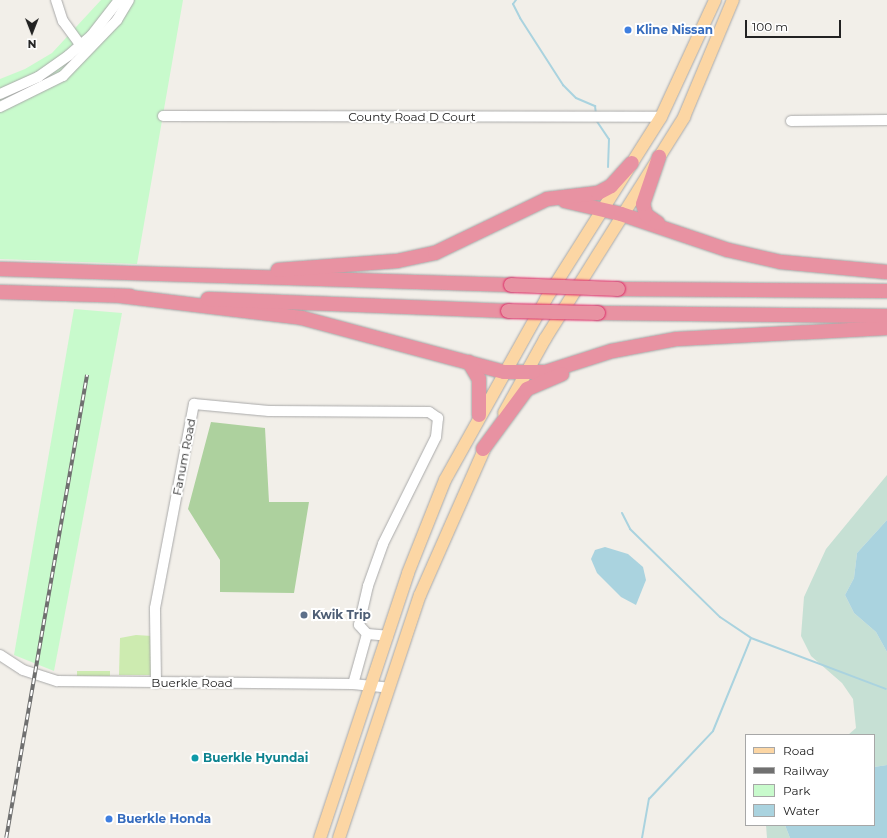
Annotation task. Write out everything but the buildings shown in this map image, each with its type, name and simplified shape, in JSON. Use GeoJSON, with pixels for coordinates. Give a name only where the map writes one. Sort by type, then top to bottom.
{"type":"FeatureCollection","features":[{"type":"Feature","properties":{"kind":"highway"},"geometry":{"type":"LineString","coordinates":[[658,157],[643,209],[652,220],[687,237]]}},
{"type":"Feature","properties":{"kind":"highway"},"geometry":{"type":"LineString","coordinates":[[205,276],[348,266],[427,254],[547,199],[598,193],[611,186],[632,163]]}},
{"type":"Feature","properties":{"kind":"highway"},"geometry":{"type":"LineString","coordinates":[[547,199],[621,214],[687,237],[781,262],[887,272]]}},
{"type":"Feature","properties":{"kind":"highway"},"geometry":{"type":"LineString","coordinates":[[0,269],[618,289],[887,291]]}},
{"type":"Feature","properties":{"kind":"highway"},"geometry":{"type":"LineString","coordinates":[[0,292],[508,311],[887,316]]}},
{"type":"Feature","properties":{"kind":"highway"},"geometry":{"type":"LineString","coordinates":[[121,296],[302,318],[504,372],[546,372],[647,344],[700,336],[887,328]]}},
{"type":"Feature","properties":{"kind":"highway"},"geometry":{"type":"LineString","coordinates":[[483,449],[527,389],[647,344]]}},
{"type":"Feature","properties":{"kind":"highway"},"geometry":{"type":"LineString","coordinates":[[469,362],[479,379],[479,415]]}},
{"type":"Feature","properties":{"kind":"main road"},"geometry":{"type":"LineString","coordinates":[[320,838],[432,511],[479,415],[602,210],[661,117],[715,0]]}},
{"type":"Feature","properties":{"kind":"main road"},"geometry":{"type":"LineString","coordinates":[[339,838],[420,595],[483,449],[526,372],[621,214],[689,106],[733,0]]}},
{"type":"Feature","properties":{"kind":"street"},"geometry":{"type":"LineString","coordinates":[[56,0],[63,21],[87,54]]}},
{"type":"Feature","properties":{"kind":"street"},"geometry":{"type":"LineString","coordinates":[[0,94],[38,78],[81,45],[119,0]]}},
{"type":"Feature","properties":{"kind":"street"},"geometry":{"type":"LineString","coordinates":[[0,107],[62,76],[87,54],[118,20],[129,0]]}},
{"type":"Feature","properties":{"kind":"street","name":"County Road D Court"},"geometry":{"type":"LineString","coordinates":[[163,116],[661,117]]}},
{"type":"Feature","properties":{"kind":"street"},"geometry":{"type":"LineString","coordinates":[[791,121],[887,120]]}},
{"type":"Feature","properties":{"kind":"street","name":"Fanum Road"},"geometry":{"type":"LineString","coordinates":[[156,683],[155,608],[194,404],[269,411],[429,412],[438,418],[436,437],[383,544],[368,586],[359,625],[367,634]]}},
{"type":"Feature","properties":{"kind":"street"},"geometry":{"type":"LineString","coordinates":[[353,684],[367,634],[388,636]]}},
{"type":"Feature","properties":{"kind":"street","name":"Buerkle Road"},"geometry":{"type":"LineString","coordinates":[[0,655],[23,670],[58,681],[353,684],[373,685],[389,688]]}},
{"type":"Feature","properties":{"kind":"green space"},"geometry":{"type":"Polygon","coordinates":[[[101,0],[183,0],[137,264],[0,259],[0,79],[25,69],[52,53],[101,0]]]}},
{"type":"Feature","properties":{"kind":"green space"},"geometry":{"type":"Polygon","coordinates":[[[74,309],[122,313],[54,671],[14,655],[74,309]]]}},
{"type":"Feature","properties":{"kind":"green space"},"geometry":{"type":"Polygon","coordinates":[[[211,422],[265,428],[269,502],[309,502],[294,593],[220,592],[220,560],[188,509],[211,422]]]}},
{"type":"Feature","properties":{"kind":"green space"},"geometry":{"type":"Polygon","coordinates":[[[887,475],[887,520],[857,553],[854,578],[845,595],[854,613],[876,632],[887,652],[887,765],[875,767],[875,734],[849,734],[856,728],[853,699],[842,683],[811,656],[801,636],[804,597],[826,549],[887,475]]]}},
{"type":"Feature","properties":{"kind":"green space"},"geometry":{"type":"Polygon","coordinates":[[[136,635],[152,636],[151,675],[119,675],[120,638],[136,635]]]}},
{"type":"Feature","properties":{"kind":"green space"},"geometry":{"type":"Polygon","coordinates":[[[77,671],[110,671],[110,676],[77,676],[77,671]]]}},
{"type":"Feature","properties":{"kind":"green space"},"geometry":{"type":"Polygon","coordinates":[[[766,826],[785,826],[790,838],[767,838],[766,826]]]}},
{"type":"Feature","properties":{"kind":"water"},"geometry":{"type":"Polygon","coordinates":[[[887,520],[887,652],[876,632],[854,613],[845,595],[854,578],[857,553],[887,520]]]}},
{"type":"Feature","properties":{"kind":"water"},"geometry":{"type":"Polygon","coordinates":[[[605,547],[628,554],[643,567],[646,580],[636,605],[621,597],[597,573],[591,559],[595,550],[605,547]]]}},
{"type":"Feature","properties":{"kind":"water"},"geometry":{"type":"Polygon","coordinates":[[[887,765],[887,838],[790,838],[785,826],[875,826],[875,767],[887,765]]]}},
{"type":"Feature","properties":{"kind":"waterway"},"geometry":{"type":"LineString","coordinates":[[516,0],[513,4],[520,18],[563,85],[576,98],[595,106],[596,114]]}},
{"type":"Feature","properties":{"kind":"waterway"},"geometry":{"type":"LineString","coordinates":[[596,120],[609,139],[608,167]]}},
{"type":"Feature","properties":{"kind":"waterway"},"geometry":{"type":"LineString","coordinates":[[622,513],[630,529],[720,617],[751,638],[886,689]]}},
{"type":"Feature","properties":{"kind":"waterway"},"geometry":{"type":"LineString","coordinates":[[642,838],[649,799],[713,731],[751,638]]}},
{"type":"Feature","properties":{"kind":"railway"},"geometry":{"type":"LineString","coordinates":[[6,838],[87,375]]}},
{"type":"Feature","properties":{"kind":"place","name":"Kline Nissan"},"geometry":{"type":"Point","coordinates":[628,30]}},
{"type":"Feature","properties":{"kind":"place","name":"Kwik Trip"},"geometry":{"type":"Point","coordinates":[304,615]}},
{"type":"Feature","properties":{"kind":"place","name":"Buerkle Hyundai"},"geometry":{"type":"Point","coordinates":[195,758]}},
{"type":"Feature","properties":{"kind":"place","name":"Buerkle Honda"},"geometry":{"type":"Point","coordinates":[109,819]}}]}
